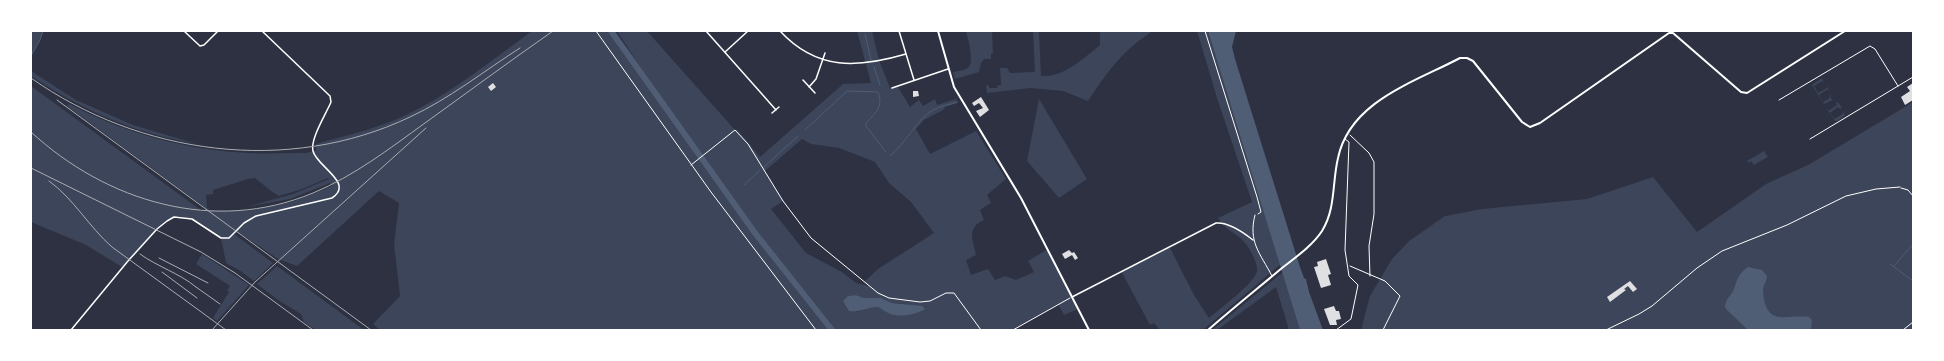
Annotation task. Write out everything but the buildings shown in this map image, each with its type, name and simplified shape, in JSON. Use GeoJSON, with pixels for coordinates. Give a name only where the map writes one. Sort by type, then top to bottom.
{"type":"FeatureCollection","features":[{"type":"Feature","properties":{"kind":"street"},"geometry":{"type":"LineString","coordinates":[[184,31],[200,46],[206,43],[218,31]]}},
{"type":"Feature","properties":{"kind":"street"},"geometry":{"type":"LineString","coordinates":[[71,330],[136,253],[167,221],[174,217],[192,219],[221,238],[229,238],[234,235],[244,223],[256,216],[332,198],[338,194],[340,189],[335,177],[317,160],[312,149],[314,139],[329,106],[331,97],[262,31]]}},
{"type":"Feature","properties":{"kind":"street"},"geometry":{"type":"LineString","coordinates":[[706,31],[776,110]]}},
{"type":"Feature","properties":{"kind":"street"},"geometry":{"type":"LineString","coordinates":[[725,52],[748,31]]}},
{"type":"Feature","properties":{"kind":"street"},"geometry":{"type":"LineString","coordinates":[[780,31],[798,47],[823,60],[853,64],[866,64],[906,54]]}},
{"type":"Feature","properties":{"kind":"street"},"geometry":{"type":"LineString","coordinates":[[899,31],[914,80]]}},
{"type":"Feature","properties":{"kind":"street"},"geometry":{"type":"LineString","coordinates":[[938,31],[948,69],[957,92],[1010,177],[1089,330]]}},
{"type":"Feature","properties":{"kind":"street"},"geometry":{"type":"LineString","coordinates":[[1208,330],[1304,250],[1321,232],[1329,215],[1334,195],[1338,155],[1348,133],[1363,114],[1378,101],[1460,58],[1467,58],[1473,61],[1524,124],[1530,127],[1540,123],[1664,35],[1673,33],[1741,92],[1747,92],[1845,31]]}},
{"type":"Feature","properties":{"kind":"street"},"geometry":{"type":"LineString","coordinates":[[809,87],[816,79],[825,54]]}},
{"type":"Feature","properties":{"kind":"street"},"geometry":{"type":"LineString","coordinates":[[892,88],[948,69]]}},
{"type":"Feature","properties":{"kind":"street"},"geometry":{"type":"LineString","coordinates":[[803,80],[815,93]]}},
{"type":"Feature","properties":{"kind":"street"},"geometry":{"type":"LineString","coordinates":[[772,113],[779,107]]}},
{"type":"Feature","properties":{"kind":"street"},"geometry":{"type":"LineString","coordinates":[[1072,297],[1216,223],[1221,223],[1232,227],[1253,240]]}},
{"type":"Feature","properties":{"kind":"lane"},"geometry":{"type":"LineString","coordinates":[[1779,100],[1870,46],[1875,48],[1898,86]]}},
{"type":"Feature","properties":{"kind":"lane"},"geometry":{"type":"LineString","coordinates":[[1810,139],[1913,77]]}},
{"type":"Feature","properties":{"kind":"lane"},"geometry":{"type":"LineString","coordinates":[[1336,330],[1351,320],[1358,285],[1349,276],[1347,261],[1345,228],[1349,142],[1345,138]]}},
{"type":"Feature","properties":{"kind":"lane"},"geometry":{"type":"LineString","coordinates":[[1606,330],[1652,306],[1697,268],[1722,251],[1787,225],[1846,196],[1876,189],[1900,187]]}},
{"type":"Feature","properties":{"kind":"lane"},"geometry":{"type":"LineString","coordinates":[[1255,215],[1252,227],[1253,240],[1272,276]]}},
{"type":"Feature","properties":{"kind":"lane"},"geometry":{"type":"LineString","coordinates":[[1904,330],[1913,322]]}},
{"type":"Feature","properties":{"kind":"path"},"geometry":{"type":"LineString","coordinates":[[596,31],[691,165],[816,330]]}},
{"type":"Feature","properties":{"kind":"path"},"geometry":{"type":"LineString","coordinates":[[1205,31],[1261,212],[1255,215]]}},
{"type":"Feature","properties":{"kind":"path"},"geometry":{"type":"LineString","coordinates":[[691,165],[735,130],[748,144],[783,201],[811,238],[878,293],[889,298],[920,302],[930,301],[946,293],[952,292],[982,330]]}},
{"type":"Feature","properties":{"kind":"path"},"geometry":{"type":"LineString","coordinates":[[1348,133],[1369,153],[1374,162],[1374,214],[1369,246],[1370,276]]}},
{"type":"Feature","properties":{"kind":"path"},"geometry":{"type":"LineString","coordinates":[[1900,187],[1906,191],[1908,190],[1913,196]]}},
{"type":"Feature","properties":{"kind":"path"},"geometry":{"type":"LineString","coordinates":[[1347,261],[1350,266],[1370,276],[1385,281],[1400,296],[1383,330]]}},
{"type":"Feature","properties":{"kind":"path"},"geometry":{"type":"LineString","coordinates":[[1013,330],[1072,297]]}},
{"type":"Feature","properties":{"kind":"shaded area"},"geometry":{"type":"Polygon","coordinates":[[[31,31],[43,31],[31,56],[31,31]]]}},
{"type":"Feature","properties":{"kind":"shaded area"},"geometry":{"type":"Polygon","coordinates":[[[532,31],[608,31],[677,124],[617,31],[647,31],[735,130],[737,129],[760,157],[843,84],[871,83],[857,31],[872,31],[879,60],[890,88],[898,87],[910,107],[919,100],[923,106],[935,99],[937,105],[956,99],[958,103],[944,107],[945,109],[924,120],[916,129],[930,154],[976,131],[1006,179],[987,195],[991,203],[980,210],[984,220],[978,223],[972,235],[976,255],[966,260],[971,275],[988,269],[995,280],[1005,276],[1016,280],[1034,272],[1028,261],[1048,249],[1078,309],[1064,315],[1058,304],[1013,330],[380,330],[373,324],[400,296],[394,244],[399,203],[379,191],[297,266],[278,259],[238,232],[234,234],[273,263],[254,281],[226,263],[221,238],[202,224],[188,218],[174,217],[166,220],[122,267],[86,245],[31,222],[31,86],[202,211],[242,211],[291,202],[332,186],[330,183],[290,199],[246,207],[293,194],[329,179],[328,178],[302,189],[279,196],[255,178],[248,179],[213,190],[213,194],[206,195],[207,208],[211,208],[207,209],[67,106],[69,104],[111,123],[179,144],[249,153],[307,153],[316,150],[316,144],[386,123],[425,105],[456,86],[532,31]],[[802,139],[765,171],[783,201],[771,209],[806,253],[842,272],[856,283],[869,286],[864,282],[878,269],[934,233],[911,202],[889,183],[875,162],[839,148],[811,144],[802,139]],[[691,165],[756,251],[692,165],[691,165]],[[856,295],[848,296],[857,312],[872,306],[880,307],[884,311],[891,314],[907,304],[892,303],[881,298],[864,298],[856,295]]]}},
{"type":"Feature","properties":{"kind":"shaded area"},"geometry":{"type":"Polygon","coordinates":[[[966,31],[992,31],[993,53],[991,54],[991,59],[984,59],[981,63],[979,72],[955,79],[953,72],[969,67],[971,60],[966,31]]]}},
{"type":"Feature","properties":{"kind":"shaded area"},"geometry":{"type":"Polygon","coordinates":[[[1033,31],[1039,31],[1041,76],[1049,76],[1057,74],[1073,66],[1100,45],[1100,31],[1153,31],[1133,46],[1116,62],[1088,101],[1063,91],[1031,88],[987,93],[986,86],[989,85],[989,88],[997,88],[998,85],[1001,85],[1000,68],[1007,68],[1010,73],[1035,72],[1033,31]]]}},
{"type":"Feature","properties":{"kind":"shaded area"},"geometry":{"type":"Polygon","coordinates":[[[1197,31],[1208,31],[1281,264],[1203,330],[1160,330],[1154,323],[1150,325],[1121,271],[1169,246],[1194,295],[1209,318],[1244,289],[1255,276],[1257,271],[1255,260],[1247,246],[1242,240],[1224,226],[1218,218],[1252,202],[1217,98],[1197,31]]]}},
{"type":"Feature","properties":{"kind":"shaded area"},"geometry":{"type":"Polygon","coordinates":[[[1208,31],[1236,31],[1232,47],[1235,59],[1300,267],[1304,278],[1306,279],[1309,292],[1323,330],[1300,330],[1208,31]]]}},
{"type":"Feature","properties":{"kind":"shaded area"},"geometry":{"type":"Polygon","coordinates":[[[31,71],[76,100],[133,125],[197,144],[152,134],[110,119],[51,89],[31,76],[31,71]]]}},
{"type":"Feature","properties":{"kind":"shaded area"},"geometry":{"type":"Polygon","coordinates":[[[1822,78],[1824,83],[1822,81],[1814,86],[1818,93],[1827,88],[1826,85],[1830,91],[1828,89],[1819,95],[1823,101],[1812,85],[1822,78]]]}},
{"type":"Feature","properties":{"kind":"shaded area"},"geometry":{"type":"Polygon","coordinates":[[[1832,94],[1830,96],[1832,100],[1835,99],[1824,104],[1823,102],[1830,98],[1829,96],[1832,94]]]}},
{"type":"Feature","properties":{"kind":"shaded area"},"geometry":{"type":"Polygon","coordinates":[[[1039,99],[1087,179],[1059,198],[1027,161],[1039,99]]]}},
{"type":"Feature","properties":{"kind":"shaded area"},"geometry":{"type":"Polygon","coordinates":[[[1838,102],[1842,108],[1840,109],[1838,107],[1830,113],[1834,119],[1843,114],[1842,111],[1845,115],[1837,121],[1834,120],[1828,111],[1837,105],[1836,103],[1838,102]]]}},
{"type":"Feature","properties":{"kind":"shaded area"},"geometry":{"type":"Polygon","coordinates":[[[1913,102],[1913,330],[1361,330],[1370,296],[1392,259],[1409,241],[1445,216],[1482,209],[1587,199],[1653,177],[1697,232],[1766,184],[1808,165],[1913,102]]]}},
{"type":"Feature","properties":{"kind":"shaded area"},"geometry":{"type":"Polygon","coordinates":[[[1764,151],[1768,157],[1754,165],[1751,161],[1748,163],[1747,161],[1764,151]]]}},
{"type":"Feature","properties":{"kind":"shaded area"},"geometry":{"type":"Polygon","coordinates":[[[202,254],[249,285],[217,321],[213,318],[229,292],[227,290],[230,286],[196,264],[202,254]]]}},
{"type":"Feature","properties":{"kind":"shaded area"},"geometry":{"type":"Polygon","coordinates":[[[277,266],[364,330],[315,330],[304,322],[301,314],[278,300],[257,284],[277,266]]]}},
{"type":"Feature","properties":{"kind":"shaded area"},"geometry":{"type":"Polygon","coordinates":[[[1748,267],[1762,270],[1767,276],[1763,291],[1765,303],[1768,310],[1773,315],[1778,317],[1809,317],[1812,320],[1811,330],[1748,330],[1727,310],[1725,307],[1726,302],[1734,289],[1739,276],[1748,267]]]}},
{"type":"Feature","properties":{"kind":"shaded area"},"geometry":{"type":"Polygon","coordinates":[[[1283,272],[1300,330],[1289,330],[1276,287],[1217,330],[1212,330],[1283,272]]]}},
{"type":"Feature","properties":{"kind":"shaded area"},"geometry":{"type":"Polygon","coordinates":[[[856,295],[864,298],[881,298],[892,303],[922,306],[925,309],[914,314],[901,316],[889,314],[879,307],[849,311],[843,301],[848,296],[856,295]]]}},
{"type":"Feature","properties":{"kind":"waterway"},"geometry":{"type":"LineString","coordinates":[[31,56],[43,31]]}},
{"type":"Feature","properties":{"kind":"waterway"},"geometry":{"type":"LineString","coordinates":[[611,31],[755,233],[832,330]]}},
{"type":"Feature","properties":{"kind":"waterway"},"geometry":{"type":"LineString","coordinates":[[865,34],[871,60]]}},
{"type":"Feature","properties":{"kind":"waterway"},"geometry":{"type":"LineString","coordinates":[[874,67],[880,85]]}},
{"type":"Feature","properties":{"kind":"waterway"},"geometry":{"type":"LineString","coordinates":[[805,130],[847,91],[878,92],[880,97],[878,109],[866,123],[866,126],[886,152]]}},
{"type":"Feature","properties":{"kind":"waterway"},"geometry":{"type":"LineString","coordinates":[[890,156],[927,114],[939,107],[957,102]]}},
{"type":"Feature","properties":{"kind":"waterway"},"geometry":{"type":"LineString","coordinates":[[764,167],[798,136]]}},
{"type":"Feature","properties":{"kind":"waterway"},"geometry":{"type":"LineString","coordinates":[[744,185],[760,170]]}},
{"type":"Feature","properties":{"kind":"waterway"},"geometry":{"type":"LineString","coordinates":[[1894,266],[1913,244]]}},
{"type":"Feature","properties":{"kind":"waterway"},"geometry":{"type":"LineString","coordinates":[[1890,264],[1913,281]]}},
{"type":"Feature","properties":{"kind":"tram line"},"geometry":{"type":"LineString","coordinates":[[159,258],[208,283]]}},
{"type":"Feature","properties":{"kind":"tram line"},"geometry":{"type":"LineString","coordinates":[[196,287],[220,304]]}},
{"type":"Feature","properties":{"kind":"railway"},"geometry":{"type":"LineString","coordinates":[[31,132],[61,156],[93,177],[128,193],[163,204],[200,210],[238,211],[276,205],[313,193],[343,179],[398,143],[553,31]]}},
{"type":"Feature","properties":{"kind":"railway"},"geometry":{"type":"LineString","coordinates":[[31,78],[74,104],[119,125],[167,139],[216,148],[265,150],[315,146],[363,135],[410,117],[439,102],[520,48]]}},
{"type":"Feature","properties":{"kind":"railway"},"geometry":{"type":"LineString","coordinates":[[57,100],[371,330]]}},
{"type":"Feature","properties":{"kind":"railway"},"geometry":{"type":"LineString","coordinates":[[212,330],[255,282],[426,128]]}},
{"type":"Feature","properties":{"kind":"railway"},"geometry":{"type":"LineString","coordinates":[[31,168],[201,252],[235,273],[313,330]]}},
{"type":"Feature","properties":{"kind":"railway"},"geometry":{"type":"LineString","coordinates":[[49,181],[66,196],[112,247],[226,330]]}},
{"type":"Feature","properties":{"kind":"railway"},"geometry":{"type":"LineString","coordinates":[[140,254],[196,287]]}},
{"type":"Feature","properties":{"kind":"railway"},"geometry":{"type":"LineString","coordinates":[[162,272],[197,298]]}}]}
